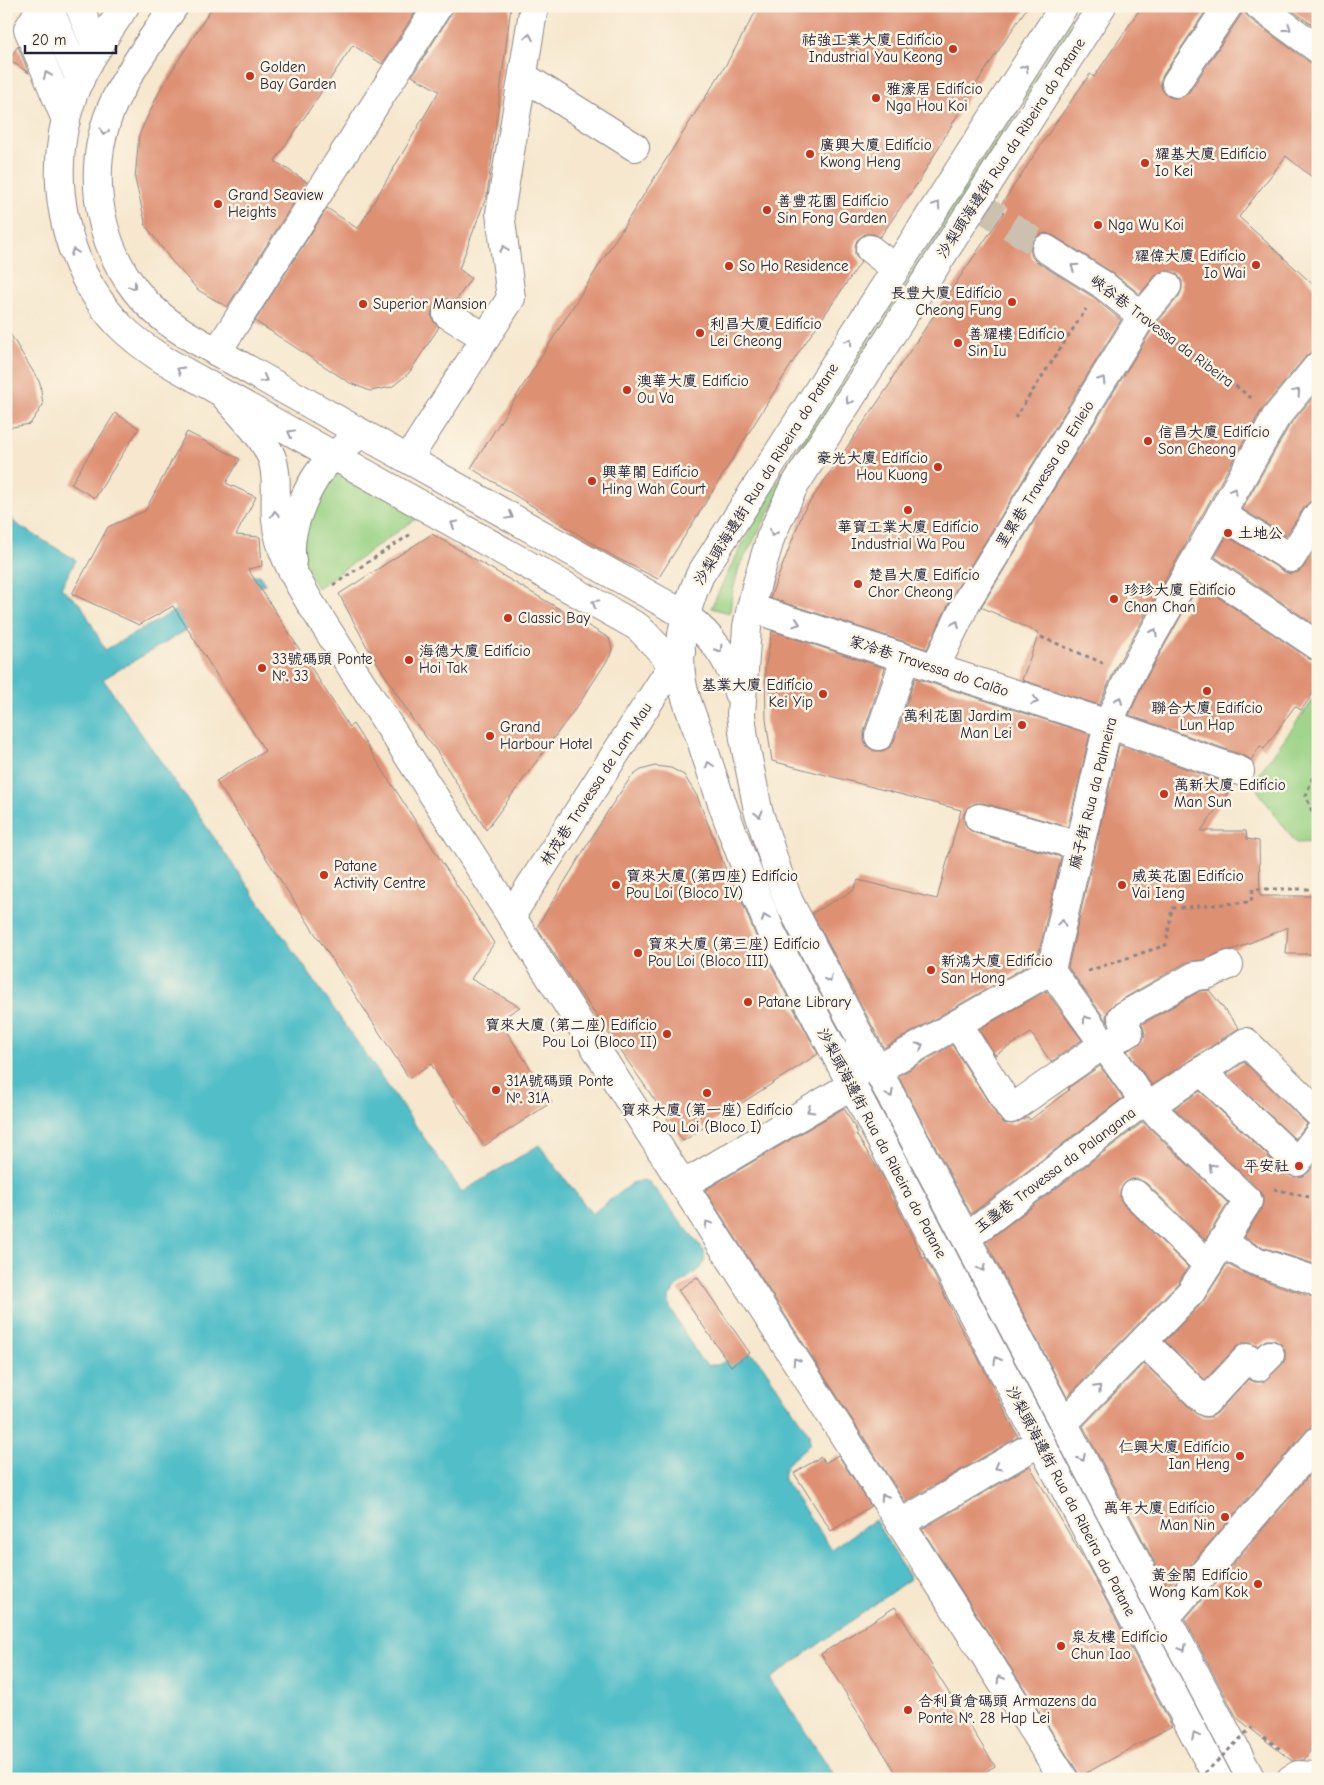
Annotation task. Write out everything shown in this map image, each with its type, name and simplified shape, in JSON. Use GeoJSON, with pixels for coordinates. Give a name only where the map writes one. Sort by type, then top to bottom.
{"type":"FeatureCollection","features":[{"type":"Feature","properties":{"kind":"street"},"geometry":{"type":"LineString","coordinates":[[42,6],[28,29],[66,120]]}},
{"type":"Feature","properties":{"kind":"street"},"geometry":{"type":"LineString","coordinates":[[48,6],[80,80]]}},
{"type":"Feature","properties":{"kind":"street"},"geometry":{"type":"LineString","coordinates":[[79,6],[97,49]]}},
{"type":"Feature","properties":{"kind":"street"},"geometry":{"type":"LineString","coordinates":[[124,6],[80,80],[66,120],[59,163],[61,199],[71,242],[89,283],[108,312],[133,338],[162,359],[638,627],[679,666]]}},
{"type":"Feature","properties":{"kind":"street"},"geometry":{"type":"LineString","coordinates":[[174,6],[122,87],[104,130],[98,160],[99,206],[112,250],[135,290],[168,322],[217,352],[686,615],[714,642],[726,659],[734,676],[741,714]]}},
{"type":"Feature","properties":{"kind":"street"},"geometry":{"type":"LineString","coordinates":[[217,352],[438,6]]}},
{"type":"Feature","properties":{"kind":"street"},"geometry":{"type":"LineString","coordinates":[[408,459],[511,298],[500,213],[534,6]]}},
{"type":"Feature","properties":{"kind":"street","name":"沙梨頭海邊街 Rua da Ribeira do Patane"},"geometry":{"type":"LineString","coordinates":[[1064,6],[888,260],[700,575],[693,590],[686,615],[679,666],[732,835],[771,932],[1218,1779]]}},
{"type":"Feature","properties":{"kind":"street","name":"沙梨頭海邊街 Rua da Ribeira do Patane"},"geometry":{"type":"LineString","coordinates":[[1102,6],[793,488],[771,536],[751,608],[747,627],[741,714],[758,810],[789,902],[1250,1776]]}},
{"type":"Feature","properties":{"kind":"street"},"geometry":{"type":"LineString","coordinates":[[1176,83],[1228,6]]}},
{"type":"Feature","properties":{"kind":"street"},"geometry":{"type":"LineString","coordinates":[[1259,6],[1318,49]]}},
{"type":"Feature","properties":{"kind":"street"},"geometry":{"type":"LineString","coordinates":[[523,76],[636,147]]}},
{"type":"Feature","properties":{"kind":"street","name":"峽谷巷 Travessa da Ribeira"},"geometry":{"type":"LineString","coordinates":[[1046,249],[1102,284],[1142,316]]}},
{"type":"Feature","properties":{"kind":"street","name":"罣累巷 Travessa do Enleio"},"geometry":{"type":"LineString","coordinates":[[935,668],[968,599],[1142,316],[1167,286]]}},
{"type":"Feature","properties":{"kind":"street"},"geometry":{"type":"LineString","coordinates":[[447,314],[486,338]]}},
{"type":"Feature","properties":{"kind":"street","name":"麻子街 Rua da Palmeira"},"geometry":{"type":"LineString","coordinates":[[1055,975],[1080,846],[1108,724],[1130,674],[1276,417],[1318,366]]}},
{"type":"Feature","properties":{"kind":"street"},"geometry":{"type":"LineString","coordinates":[[223,394],[256,432],[271,455],[274,472],[276,522],[280,544],[295,577],[309,601],[1064,1779]]}},
{"type":"Feature","properties":{"kind":"street"},"geometry":{"type":"LineString","coordinates":[[295,577],[291,556],[294,527],[302,504],[313,482],[324,466],[360,433]]}},
{"type":"Feature","properties":{"kind":"street"},"geometry":{"type":"LineString","coordinates":[[1220,514],[1291,558],[1318,515]]}},
{"type":"Feature","properties":{"kind":"street"},"geometry":{"type":"LineString","coordinates":[[1194,562],[1318,646]]}},
{"type":"Feature","properties":{"kind":"street","name":"家冷巷 Travessa do Calão"},"geometry":{"type":"LineString","coordinates":[[751,608],[1108,724],[1240,771]]}},
{"type":"Feature","properties":{"kind":"street"},"geometry":{"type":"LineString","coordinates":[[879,736],[905,659]]}},
{"type":"Feature","properties":{"kind":"street","name":"林茂巷 Travessa de Lam Mau"},"geometry":{"type":"LineString","coordinates":[[510,916],[679,666]]}},
{"type":"Feature","properties":{"kind":"street"},"geometry":{"type":"LineString","coordinates":[[979,818],[1080,846]]}},
{"type":"Feature","properties":{"kind":"street"},"geometry":{"type":"LineString","coordinates":[[957,1024],[1011,1108],[1104,1044],[1129,1033],[1122,1017],[1195,976],[1207,975],[1229,965]]}},
{"type":"Feature","properties":{"kind":"street"},"geometry":{"type":"LineString","coordinates":[[878,1070],[957,1024],[1055,975],[1147,1104],[1248,1201],[1191,1292],[1064,1423]]}},
{"type":"Feature","properties":{"kind":"street"},"geometry":{"type":"LineString","coordinates":[[683,1184],[852,1085],[862,1053],[859,1035]]}},
{"type":"Feature","properties":{"kind":"street","name":"玉盞巷 Travessa da Palangana"},"geometry":{"type":"LineString","coordinates":[[966,1238],[1147,1104],[1201,1072],[1246,1042],[1318,1113]]}},
{"type":"Feature","properties":{"kind":"street"},"geometry":{"type":"LineString","coordinates":[[1201,1072],[1298,1162],[1318,1135]]}},
{"type":"Feature","properties":{"kind":"street"},"geometry":{"type":"LineString","coordinates":[[1135,1194],[1215,1254],[1253,1260],[1318,1283]]}},
{"type":"Feature","properties":{"kind":"street"},"geometry":{"type":"LineString","coordinates":[[1144,1342],[1206,1402],[1247,1358],[1258,1367],[1270,1355]]}},
{"type":"Feature","properties":{"kind":"street"},"geometry":{"type":"LineString","coordinates":[[1166,1617],[1309,1470],[1318,1441]]}},
{"type":"Feature","properties":{"kind":"street"},"geometry":{"type":"LineString","coordinates":[[901,1523],[1040,1442]]}},
{"type":"Feature","properties":{"kind":"path"},"geometry":{"type":"LineString","coordinates":[[1015,418],[1102,284]]}},
{"type":"Feature","properties":{"kind":"path","name":"峽谷巷 Travessa da Ribeira"},"geometry":{"type":"LineString","coordinates":[[1142,316],[1276,417]]}},
{"type":"Feature","properties":{"kind":"path"},"geometry":{"type":"LineString","coordinates":[[309,601],[438,515]]}},
{"type":"Feature","properties":{"kind":"path"},"geometry":{"type":"LineString","coordinates":[[1041,637],[1130,674]]}},
{"type":"Feature","properties":{"kind":"path"},"geometry":{"type":"LineString","coordinates":[[1318,772],[1313,776],[1306,796],[1314,814],[1318,817]]}},
{"type":"Feature","properties":{"kind":"path"},"geometry":{"type":"LineString","coordinates":[[1055,975],[1166,945],[1172,908],[1252,902],[1253,889],[1318,890]]}},
{"type":"Feature","properties":{"kind":"path"},"geometry":{"type":"LineString","coordinates":[[1199,1779],[1252,1727]]}},
{"type":"Feature","properties":{"kind":"green space"},"geometry":{"type":"Polygon","coordinates":[[[1079,6],[1085,6],[814,431],[739,567],[732,594],[730,613],[711,608],[749,532],[791,459],[1079,6]]]}},
{"type":"Feature","properties":{"kind":"green space"},"geometry":{"type":"Polygon","coordinates":[[[342,466],[423,514],[317,588],[304,566],[304,508],[342,466]]]}},
{"type":"Feature","properties":{"kind":"green space"},"geometry":{"type":"Polygon","coordinates":[[[1318,693],[1318,842],[1296,843],[1252,783],[1318,693]]]}},
{"type":"Feature","properties":{"kind":"water"},"geometry":{"type":"Polygon","coordinates":[[[6,511],[16,524],[76,560],[61,588],[82,606],[105,650],[226,582],[259,575],[265,584],[103,679],[462,1192],[539,1145],[592,1214],[632,1183],[643,1180],[650,1183],[704,1251],[705,1260],[701,1268],[676,1287],[669,1297],[670,1308],[700,1359],[708,1365],[718,1365],[741,1353],[749,1353],[759,1360],[809,1434],[810,1443],[788,1464],[785,1469],[784,1480],[832,1549],[875,1520],[910,1579],[770,1679],[837,1779],[6,1779],[6,511]]]}},
{"type":"Feature","properties":{"kind":"building"},"geometry":{"type":"Polygon","coordinates":[[[213,6],[419,6],[382,64],[353,45],[275,161],[307,182],[227,307],[198,290],[170,259],[146,226],[135,179],[139,135],[161,88],[213,6]]]}},
{"type":"Feature","properties":{"kind":"building"},"geometry":{"type":"Polygon","coordinates":[[[454,6],[511,6],[487,195],[459,269],[471,278],[456,301],[447,298],[440,300],[434,305],[431,314],[434,322],[439,327],[409,373],[392,387],[370,391],[350,383],[255,321],[327,208],[358,229],[439,91],[412,76],[451,14],[454,6]]]}},
{"type":"Feature","properties":{"kind":"building"},"geometry":{"type":"Polygon","coordinates":[[[759,6],[1028,6],[974,87],[919,181],[880,237],[873,234],[865,234],[857,240],[855,254],[861,262],[799,352],[658,579],[613,556],[471,468],[727,63],[759,6]]]}},
{"type":"Feature","properties":{"kind":"building"},"geometry":{"type":"Polygon","coordinates":[[[1142,6],[1209,6],[1163,75],[1160,82],[1162,90],[1167,96],[1174,98],[1182,97],[1189,92],[1241,15],[1243,6],[1245,13],[1250,19],[1309,62],[1318,64],[1318,182],[1286,156],[1239,217],[1318,289],[1318,351],[1306,356],[1262,409],[1116,667],[1099,705],[1022,680],[1039,633],[981,607],[1155,325],[1179,296],[1182,289],[1182,281],[1177,274],[1170,271],[1162,271],[1155,276],[1140,294],[1110,271],[1054,236],[1046,233],[1038,235],[1033,240],[1030,249],[1032,257],[1037,262],[1093,297],[1121,320],[955,591],[927,649],[770,598],[803,512],[1004,212],[999,208],[1057,121],[1090,74],[1094,77],[1142,6]]]}},
{"type":"Feature","properties":{"kind":"building"},"geometry":{"type":"Polygon","coordinates":[[[1286,6],[1318,6],[1318,29],[1286,6]]]}},
{"type":"Feature","properties":{"kind":"building"},"geometry":{"type":"Polygon","coordinates":[[[18,46],[29,73],[9,60],[18,46]]]}},
{"type":"Feature","properties":{"kind":"building"},"geometry":{"type":"Polygon","coordinates":[[[6,327],[40,383],[43,405],[30,424],[6,428],[6,327]]]}},
{"type":"Feature","properties":{"kind":"building"},"geometry":{"type":"Polygon","coordinates":[[[1318,391],[1318,500],[1311,501],[1305,506],[1286,536],[1242,509],[1289,426],[1318,391]]]}},
{"type":"Feature","properties":{"kind":"building"},"geometry":{"type":"Polygon","coordinates":[[[115,413],[139,428],[95,498],[71,484],[115,413]]]}},
{"type":"Feature","properties":{"kind":"building"},"geometry":{"type":"Polygon","coordinates":[[[187,432],[240,459],[226,483],[256,497],[236,535],[260,537],[262,566],[248,569],[349,727],[353,724],[494,943],[471,979],[520,1007],[499,1020],[552,1102],[484,1146],[431,1064],[409,1078],[216,781],[265,751],[173,606],[139,625],[72,594],[108,527],[145,511],[187,432]]]}},
{"type":"Feature","properties":{"kind":"building"},"geometry":{"type":"Polygon","coordinates":[[[432,534],[609,638],[612,649],[610,656],[581,701],[486,830],[438,753],[413,720],[366,645],[339,594],[432,534]]]}},
{"type":"Feature","properties":{"kind":"building"},"geometry":{"type":"Polygon","coordinates":[[[1227,536],[1290,574],[1298,572],[1304,567],[1318,545],[1318,627],[1215,557],[1227,536]]]}},
{"type":"Feature","properties":{"kind":"building"},"geometry":{"type":"Polygon","coordinates":[[[1199,584],[1309,659],[1318,661],[1318,687],[1301,710],[1295,706],[1264,749],[1260,746],[1251,760],[1245,756],[1129,715],[1144,682],[1199,584]]]}},
{"type":"Feature","properties":{"kind":"building"},"geometry":{"type":"Polygon","coordinates":[[[772,631],[885,668],[864,731],[864,740],[867,746],[874,751],[883,751],[890,747],[894,741],[915,678],[1090,734],[1068,827],[983,803],[976,803],[968,807],[964,814],[964,821],[968,829],[975,833],[1061,857],[1037,960],[884,1048],[812,913],[853,891],[858,880],[937,899],[961,810],[772,761],[766,719],[765,669],[772,631]]]}},
{"type":"Feature","properties":{"kind":"building"},"geometry":{"type":"Polygon","coordinates":[[[1119,745],[1233,785],[1201,831],[1246,831],[1247,839],[1259,841],[1260,896],[1318,896],[1318,954],[1286,954],[1288,927],[1232,950],[1223,951],[1203,960],[1187,962],[1114,1004],[1106,1016],[1108,1023],[1068,967],[1119,745]]]}},
{"type":"Feature","properties":{"kind":"building"},"geometry":{"type":"Polygon","coordinates":[[[655,766],[671,768],[684,775],[697,796],[728,875],[741,899],[757,939],[818,1054],[683,1141],[537,927],[611,806],[631,777],[641,770],[655,766]]]}},
{"type":"Feature","properties":{"kind":"building"},"geometry":{"type":"Polygon","coordinates":[[[1209,990],[1239,1028],[1152,1085],[1127,1051],[1142,1042],[1145,1034],[1142,1024],[1200,991],[1209,990]]]}},
{"type":"Feature","properties":{"kind":"building"},"geometry":{"type":"Polygon","coordinates":[[[1046,991],[1082,1040],[1051,1062],[1031,1033],[995,1055],[979,1029],[1046,991]]]}},
{"type":"Feature","properties":{"kind":"building"},"geometry":{"type":"Polygon","coordinates":[[[952,1045],[998,1117],[1004,1123],[1013,1124],[1028,1117],[1030,1120],[1069,1090],[1068,1088],[1100,1066],[1123,1098],[971,1214],[898,1076],[952,1045]]]}},
{"type":"Feature","properties":{"kind":"building"},"geometry":{"type":"Polygon","coordinates":[[[1244,1062],[1307,1124],[1295,1139],[1226,1074],[1244,1062]]]}},
{"type":"Feature","properties":{"kind":"building"},"geometry":{"type":"Polygon","coordinates":[[[1200,1091],[1287,1174],[1294,1177],[1303,1176],[1318,1161],[1318,1265],[1259,1246],[1244,1237],[1261,1209],[1263,1196],[1174,1108],[1200,1091]]]}},
{"type":"Feature","properties":{"kind":"building"},"geometry":{"type":"Polygon","coordinates":[[[844,1108],[858,1133],[856,1134],[884,1179],[923,1259],[925,1257],[1018,1437],[905,1502],[705,1190],[844,1108]]]}},
{"type":"Feature","properties":{"kind":"building"},"geometry":{"type":"Polygon","coordinates":[[[1143,1122],[1228,1203],[1205,1240],[1146,1183],[1138,1179],[1131,1179],[1124,1184],[1120,1191],[1120,1198],[1124,1205],[1188,1267],[1179,1282],[1067,1397],[986,1242],[1143,1122]]]}},
{"type":"Feature","properties":{"kind":"building"},"geometry":{"type":"Polygon","coordinates":[[[1227,1264],[1248,1275],[1318,1299],[1318,1426],[1312,1426],[1306,1431],[1169,1590],[1083,1426],[1144,1363],[1195,1413],[1203,1417],[1211,1417],[1217,1413],[1248,1379],[1255,1382],[1263,1382],[1281,1366],[1285,1360],[1285,1351],[1281,1344],[1274,1340],[1266,1340],[1257,1346],[1243,1343],[1236,1347],[1205,1380],[1165,1341],[1202,1303],[1227,1264]]]}},
{"type":"Feature","properties":{"kind":"building"},"geometry":{"type":"Polygon","coordinates":[[[697,1277],[750,1353],[731,1366],[678,1290],[697,1277]]]}},
{"type":"Feature","properties":{"kind":"building"},"geometry":{"type":"Polygon","coordinates":[[[838,1455],[871,1506],[831,1531],[794,1473],[821,1457],[825,1463],[838,1455]]]}},
{"type":"Feature","properties":{"kind":"building"},"geometry":{"type":"Polygon","coordinates":[[[1318,1465],[1318,1740],[1304,1760],[1292,1761],[1237,1718],[1185,1619],[1318,1465]]]}},
{"type":"Feature","properties":{"kind":"building"},"geometry":{"type":"Polygon","coordinates":[[[1030,1466],[1089,1568],[1172,1726],[1079,1777],[1077,1771],[922,1529],[1030,1466]]]}},
{"type":"Feature","properties":{"kind":"building","name":"合利貨倉碼頭 Armazens da Ponte Nº. 28 Hap Lei"},"geometry":{"type":"Polygon","coordinates":[[[895,1607],[995,1766],[974,1779],[900,1779],[821,1654],[895,1607]]]}},
{"type":"Feature","properties":{"kind":"tunnel"},"geometry":{"type":"LineString","coordinates":[[975,203],[1046,249]]}},
{"type":"Feature","properties":{"kind":"place","name":"祐強工業大廈 Edifício Industrial Yau Keong"},"geometry":{"type":"Point","coordinates":[953,49]}},
{"type":"Feature","properties":{"kind":"place","name":"Golden Bay Garden"},"geometry":{"type":"Point","coordinates":[250,76]}},
{"type":"Feature","properties":{"kind":"place","name":"雅濠居 Edifício Nga Hou Koi"},"geometry":{"type":"Point","coordinates":[876,98]}},
{"type":"Feature","properties":{"kind":"place","name":"廣興大廈 Edifício Kwong Heng"},"geometry":{"type":"Point","coordinates":[810,154]}},
{"type":"Feature","properties":{"kind":"place","name":"耀基大廈 Edifício Io Kei"},"geometry":{"type":"Point","coordinates":[1145,163]}},
{"type":"Feature","properties":{"kind":"place","name":"Grand Seaview Heights"},"geometry":{"type":"Point","coordinates":[218,204]}},
{"type":"Feature","properties":{"kind":"place","name":"善豐花園 Edifício Sin Fong Garden"},"geometry":{"type":"Point","coordinates":[767,210]}},
{"type":"Feature","properties":{"kind":"place","name":"Nga Wu Koi"},"geometry":{"type":"Point","coordinates":[1098,225]}},
{"type":"Feature","properties":{"kind":"place","name":"耀偉大廈 Edifício Io Wai"},"geometry":{"type":"Point","coordinates":[1256,265]}},
{"type":"Feature","properties":{"kind":"place","name":"So Ho Residence"},"geometry":{"type":"Point","coordinates":[729,266]}},
{"type":"Feature","properties":{"kind":"place","name":"長豐大廈 Edifício Cheong Fung"},"geometry":{"type":"Point","coordinates":[1012,302]}},
{"type":"Feature","properties":{"kind":"place","name":"Superior Mansion"},"geometry":{"type":"Point","coordinates":[363,304]}},
{"type":"Feature","properties":{"kind":"place","name":"利昌大廈 Edifício Lei Cheong"},"geometry":{"type":"Point","coordinates":[700,333]}},
{"type":"Feature","properties":{"kind":"place","name":"善耀樓 Edifício Sin Iu"},"geometry":{"type":"Point","coordinates":[958,343]}},
{"type":"Feature","properties":{"kind":"place","name":"澳華大廈 Edifício Ou Va"},"geometry":{"type":"Point","coordinates":[627,390]}},
{"type":"Feature","properties":{"kind":"place","name":"信昌大廈 Edifício Son Cheong"},"geometry":{"type":"Point","coordinates":[1148,441]}},
{"type":"Feature","properties":{"kind":"place","name":"豪光大廈 Edifício Hou Kuong"},"geometry":{"type":"Point","coordinates":[938,467]}},
{"type":"Feature","properties":{"kind":"place","name":"興華閣 Edifício Hing Wah Court"},"geometry":{"type":"Point","coordinates":[592,481]}},
{"type":"Feature","properties":{"kind":"place","name":"華寶工業大廈 Edifício Industrial Wa Pou"},"geometry":{"type":"Point","coordinates":[908,510]}},
{"type":"Feature","properties":{"kind":"place","name":"土地公"},"geometry":{"type":"Point","coordinates":[1228,533]}},
{"type":"Feature","properties":{"kind":"place","name":"楚昌大廈 Edifício Chor Cheong"},"geometry":{"type":"Point","coordinates":[858,584]}},
{"type":"Feature","properties":{"kind":"place","name":"珍珍大廈 Edifício Chan Chan"},"geometry":{"type":"Point","coordinates":[1114,599]}},
{"type":"Feature","properties":{"kind":"place","name":"Classic Bay"},"geometry":{"type":"Point","coordinates":[508,618]}},
{"type":"Feature","properties":{"kind":"place","name":"海德大廈 Edifício Hoi Tak"},"geometry":{"type":"Point","coordinates":[409,660]}},
{"type":"Feature","properties":{"kind":"place","name":"33號碼頭 Ponte Nº. 33"},"geometry":{"type":"Point","coordinates":[262,668]}},
{"type":"Feature","properties":{"kind":"place","name":"聯合大廈 Edifício Lun Hap"},"geometry":{"type":"Point","coordinates":[1207,691]}},
{"type":"Feature","properties":{"kind":"place","name":"基業大廈 Edifício Kei Yip"},"geometry":{"type":"Point","coordinates":[823,694]}},
{"type":"Feature","properties":{"kind":"place","name":"萬利花園 Jardim Man Lei"},"geometry":{"type":"Point","coordinates":[1022,725]}},
{"type":"Feature","properties":{"kind":"place","name":"Grand Harbour Hotel"},"geometry":{"type":"Point","coordinates":[490,736]}},
{"type":"Feature","properties":{"kind":"place","name":"萬新大廈 Edifício Man Sun"},"geometry":{"type":"Point","coordinates":[1164,794]}},
{"type":"Feature","properties":{"kind":"place","name":"Patane Activity Centre"},"geometry":{"type":"Point","coordinates":[324,875]}},
{"type":"Feature","properties":{"kind":"place","name":"寶來大廈 (第四座) Edifício Pou Loi (Bloco IV)"},"geometry":{"type":"Point","coordinates":[616,885]}},
{"type":"Feature","properties":{"kind":"place","name":"威英花園 Edifício Vai Ieng"},"geometry":{"type":"Point","coordinates":[1122,885]}},
{"type":"Feature","properties":{"kind":"place","name":"寶來大廈 (第三座) Edifício Pou Loi (Bloco III)"},"geometry":{"type":"Point","coordinates":[638,953]}},
{"type":"Feature","properties":{"kind":"place","name":"新鴻大廈 Edifício San Hong"},"geometry":{"type":"Point","coordinates":[931,970]}},
{"type":"Feature","properties":{"kind":"place","name":"Patane Library"},"geometry":{"type":"Point","coordinates":[748,1002]}},
{"type":"Feature","properties":{"kind":"place","name":"寶來大廈 (第二座) Edifício Pou Loi (Bloco II)"},"geometry":{"type":"Point","coordinates":[667,1034]}},
{"type":"Feature","properties":{"kind":"place","name":"31A號碼頭 Ponte Nº. 31A"},"geometry":{"type":"Point","coordinates":[496,1090]}},
{"type":"Feature","properties":{"kind":"place","name":"寶來大廈 (第一座) Edifício Pou Loi (Bloco I)"},"geometry":{"type":"Point","coordinates":[707,1093]}},
{"type":"Feature","properties":{"kind":"place","name":"平安社"},"geometry":{"type":"Point","coordinates":[1299,1166]}},
{"type":"Feature","properties":{"kind":"place","name":"仁興大廈 Edifício Ian Heng"},"geometry":{"type":"Point","coordinates":[1240,1456]}},
{"type":"Feature","properties":{"kind":"place","name":"萬年大廈 Edifício Man Nin"},"geometry":{"type":"Point","coordinates":[1225,1517]}},
{"type":"Feature","properties":{"kind":"place","name":"黃金閣 Edifício Wong Kam Kok"},"geometry":{"type":"Point","coordinates":[1258,1584]}},
{"type":"Feature","properties":{"kind":"place","name":"泉友樓 Edifício Chun Iao"},"geometry":{"type":"Point","coordinates":[1061,1646]}},
{"type":"Feature","properties":{"kind":"place","name":"合利貨倉碼頭 Armazens da Ponte Nº. 28 Hap Lei"},"geometry":{"type":"Point","coordinates":[908,1710]}}]}
